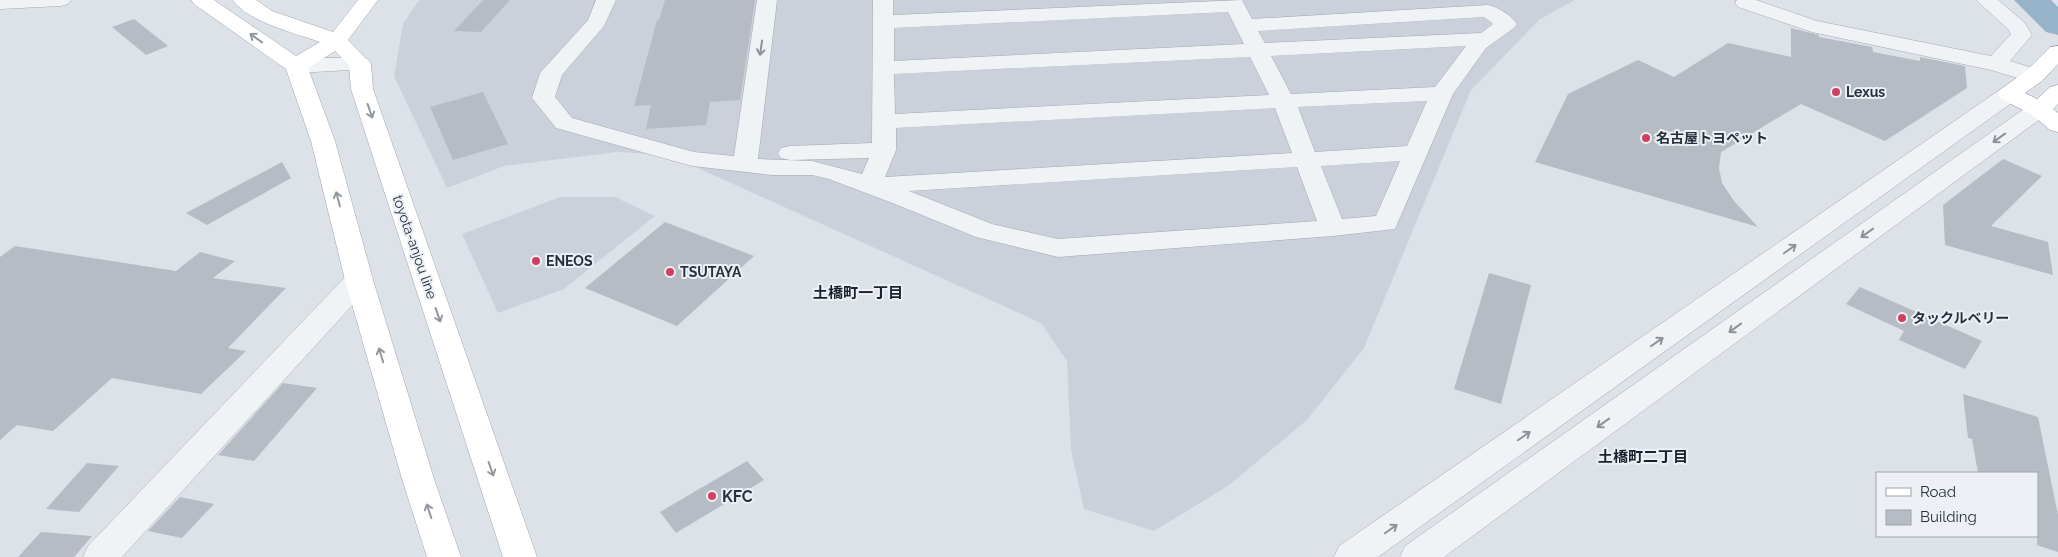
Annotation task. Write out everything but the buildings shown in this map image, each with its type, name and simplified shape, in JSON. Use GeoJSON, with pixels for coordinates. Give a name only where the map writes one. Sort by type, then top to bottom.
{"type":"FeatureCollection","features":[{"type":"Feature","properties":{"kind":"main road"},"geometry":{"type":"LineString","coordinates":[[201,0],[296,66],[323,141],[359,280],[418,479],[444,557]]}},
{"type":"Feature","properties":{"kind":"main road"},"geometry":{"type":"LineString","coordinates":[[243,0],[265,15],[336,41],[360,64]]}},
{"type":"Feature","properties":{"kind":"main road"},"geometry":{"type":"LineString","coordinates":[[296,66],[336,41],[368,0]]}},
{"type":"Feature","properties":{"kind":"main road"},"geometry":{"type":"LineString","coordinates":[[2009,94],[2034,76],[2058,52]]}},
{"type":"Feature","properties":{"kind":"main road","name":"toyota-anjou line"},"geometry":{"type":"LineString","coordinates":[[360,64],[362,89],[520,557]]}},
{"type":"Feature","properties":{"kind":"main road"},"geometry":{"type":"LineString","coordinates":[[2009,94],[2052,109]]}},
{"type":"Feature","properties":{"kind":"street"},"geometry":{"type":"LineString","coordinates":[[0,3],[61,0]]}},
{"type":"Feature","properties":{"kind":"street"},"geometry":{"type":"LineString","coordinates":[[606,0],[597,22],[551,73],[543,98],[564,123],[692,159],[746,160],[884,150]]}},
{"type":"Feature","properties":{"kind":"street"},"geometry":{"type":"LineString","coordinates":[[746,160],[767,0]]}},
{"type":"Feature","properties":{"kind":"street"},"geometry":{"type":"LineString","coordinates":[[1986,0],[2017,26],[2022,35],[1996,64]]}},
{"type":"Feature","properties":{"kind":"street"},"geometry":{"type":"LineString","coordinates":[[1745,3],[1812,26],[1996,64],[2034,76]]}},
{"type":"Feature","properties":{"kind":"street"},"geometry":{"type":"LineString","coordinates":[[1237,10],[1284,102],[1333,228]]}},
{"type":"Feature","properties":{"kind":"street"},"geometry":{"type":"LineString","coordinates":[[746,160],[772,168],[812,168],[869,186],[985,231],[1058,248],[1386,223],[1442,92],[1479,44],[1507,24],[1488,11],[883,11],[884,150],[869,186]]}},
{"type":"Feature","properties":{"kind":"street"},"geometry":{"type":"LineString","coordinates":[[884,68],[1487,39]]}},
{"type":"Feature","properties":{"kind":"street"},"geometry":{"type":"LineString","coordinates":[[296,66],[360,64]]}},
{"type":"Feature","properties":{"kind":"street"},"geometry":{"type":"LineString","coordinates":[[884,122],[1284,102],[1442,92]]}},
{"type":"Feature","properties":{"kind":"street"},"geometry":{"type":"LineString","coordinates":[[1351,557],[2009,94]]}},
{"type":"Feature","properties":{"kind":"street"},"geometry":{"type":"LineString","coordinates":[[1417,557],[2052,109]]}},
{"type":"Feature","properties":{"kind":"street"},"geometry":{"type":"LineString","coordinates":[[869,186],[1416,153]]}},
{"type":"Feature","properties":{"kind":"street"},"geometry":{"type":"LineString","coordinates":[[100,557],[359,280]]}},
{"type":"Feature","properties":{"kind":"shaded area"},"geometry":{"type":"Polygon","coordinates":[[[419,0],[1575,0],[1540,19],[1471,90],[1364,348],[1307,420],[1228,486],[1154,531],[1084,509],[1071,450],[1067,361],[1041,323],[669,155],[617,152],[504,166],[447,188],[394,76],[403,24],[419,0]]]}},
{"type":"Feature","properties":{"kind":"shaded area","name":"ENEOS"},"geometry":{"type":"Polygon","coordinates":[[[560,197],[615,197],[655,216],[564,289],[498,313],[462,234],[560,197]]]}},
{"type":"Feature","properties":{"kind":"waterway"},"geometry":{"type":"LineString","coordinates":[[2031,0],[2058,25]]}},
{"type":"Feature","properties":{"kind":"place","name":"Lexus"},"geometry":{"type":"Point","coordinates":[1836,92]}},
{"type":"Feature","properties":{"kind":"place","name":"名古屋トヨペット"},"geometry":{"type":"Point","coordinates":[1646,138]}},
{"type":"Feature","properties":{"kind":"place","name":"ENEOS"},"geometry":{"type":"Point","coordinates":[536,261]}},
{"type":"Feature","properties":{"kind":"place","name":"TSUTAYA"},"geometry":{"type":"Point","coordinates":[670,272]}},
{"type":"Feature","properties":{"kind":"place","name":"タックルベリー"},"geometry":{"type":"Point","coordinates":[1902,318]}},
{"type":"Feature","properties":{"kind":"place","name":"KFC"},"geometry":{"type":"Point","coordinates":[712,496]}},
{"type":"Feature","properties":{"kind":"district","name":"土橋町一丁目"},"geometry":{"type":"Point","coordinates":[858,293]}},
{"type":"Feature","properties":{"kind":"district","name":"土橋町二丁目"},"geometry":{"type":"Point","coordinates":[1643,457]}}]}
